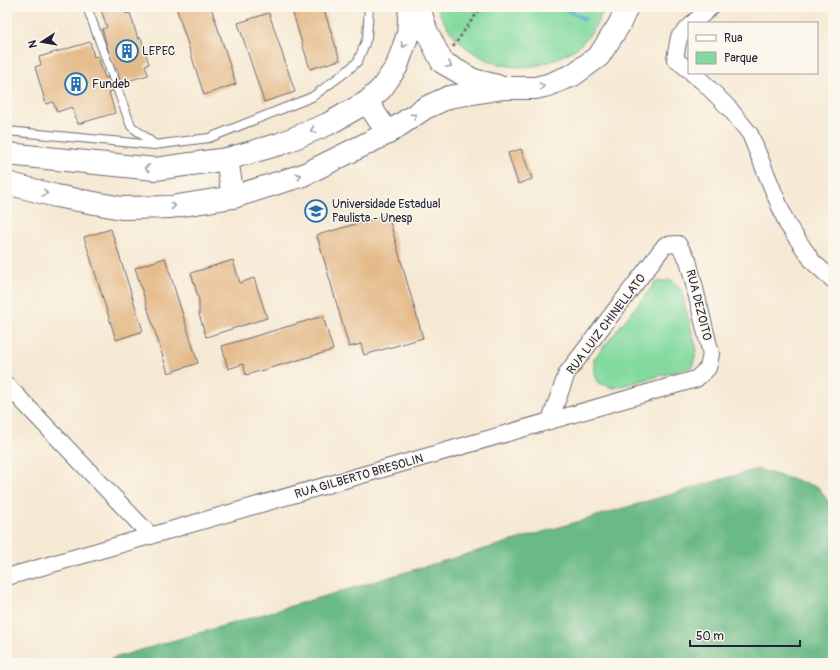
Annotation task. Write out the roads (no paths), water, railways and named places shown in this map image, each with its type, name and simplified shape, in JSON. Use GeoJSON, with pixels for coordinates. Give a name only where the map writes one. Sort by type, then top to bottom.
{"type":"FeatureCollection","features":[{"type":"Feature","properties":{"kind":"main road"},"geometry":{"type":"LineString","coordinates":[[7,154],[155,169],[227,160],[280,144],[328,124],[367,102],[382,88],[397,66],[408,34],[410,7]]}},
{"type":"Feature","properties":{"kind":"main road"},"geometry":{"type":"LineString","coordinates":[[419,7],[426,30],[442,62],[473,80],[503,88]]}},
{"type":"Feature","properties":{"kind":"main road"},"geometry":{"type":"LineString","coordinates":[[7,184],[56,196],[122,208],[171,207],[233,198],[303,175],[388,133],[425,108],[449,97],[503,88],[535,88],[573,76],[599,56],[619,25],[627,7]]}},
{"type":"Feature","properties":{"kind":"main road"},"geometry":{"type":"LineString","coordinates":[[367,102],[388,133]]}},
{"type":"Feature","properties":{"kind":"main road"},"geometry":{"type":"LineString","coordinates":[[227,160],[233,198]]}},
{"type":"Feature","properties":{"kind":"street"},"geometry":{"type":"LineString","coordinates":[[695,22],[711,7]]}},
{"type":"Feature","properties":{"kind":"street"},"geometry":{"type":"LineString","coordinates":[[688,28],[679,37],[676,59],[688,69]]}},
{"type":"Feature","properties":{"kind":"street"},"geometry":{"type":"LineString","coordinates":[[693,74],[730,109],[750,134],[787,224],[813,262],[833,280]]}},
{"type":"Feature","properties":{"kind":"street","name":"RUA DEZOITO"},"geometry":{"type":"LineString","coordinates":[[678,244],[688,260],[711,354],[708,368]]}},
{"type":"Feature","properties":{"kind":"street","name":"RUA LUIZ CHINELLATO"},"geometry":{"type":"LineString","coordinates":[[550,420],[567,373],[665,245],[678,244]]}},
{"type":"Feature","properties":{"kind":"street","name":"RUA GILBERTO BRESOLIN"},"geometry":{"type":"LineString","coordinates":[[7,577],[696,379],[708,368]]}},
{"type":"Feature","properties":{"kind":"street"},"geometry":{"type":"LineString","coordinates":[[7,386],[14,401],[151,536]]}},
{"type":"Feature","properties":{"kind":"lane"},"geometry":{"type":"LineString","coordinates":[[87,7],[131,126],[154,145]]}},
{"type":"Feature","properties":{"kind":"lane"},"geometry":{"type":"LineString","coordinates":[[7,131],[154,145],[209,138],[312,97],[358,61],[367,38],[369,7]]}},
{"type":"Feature","properties":{"kind":"waterway"},"geometry":{"type":"LineString","coordinates":[[562,7],[584,19]]}},
{"type":"Feature","properties":{"kind":"place","name":"LEPEC"},"geometry":{"type":"Point","coordinates":[127,51]}},
{"type":"Feature","properties":{"kind":"place","name":"Fundeb"},"geometry":{"type":"Point","coordinates":[76,84]}},
{"type":"Feature","properties":{"kind":"place","name":"Universidade Estadual Paulista - Unesp"},"geometry":{"type":"Point","coordinates":[316,211]}}]}
